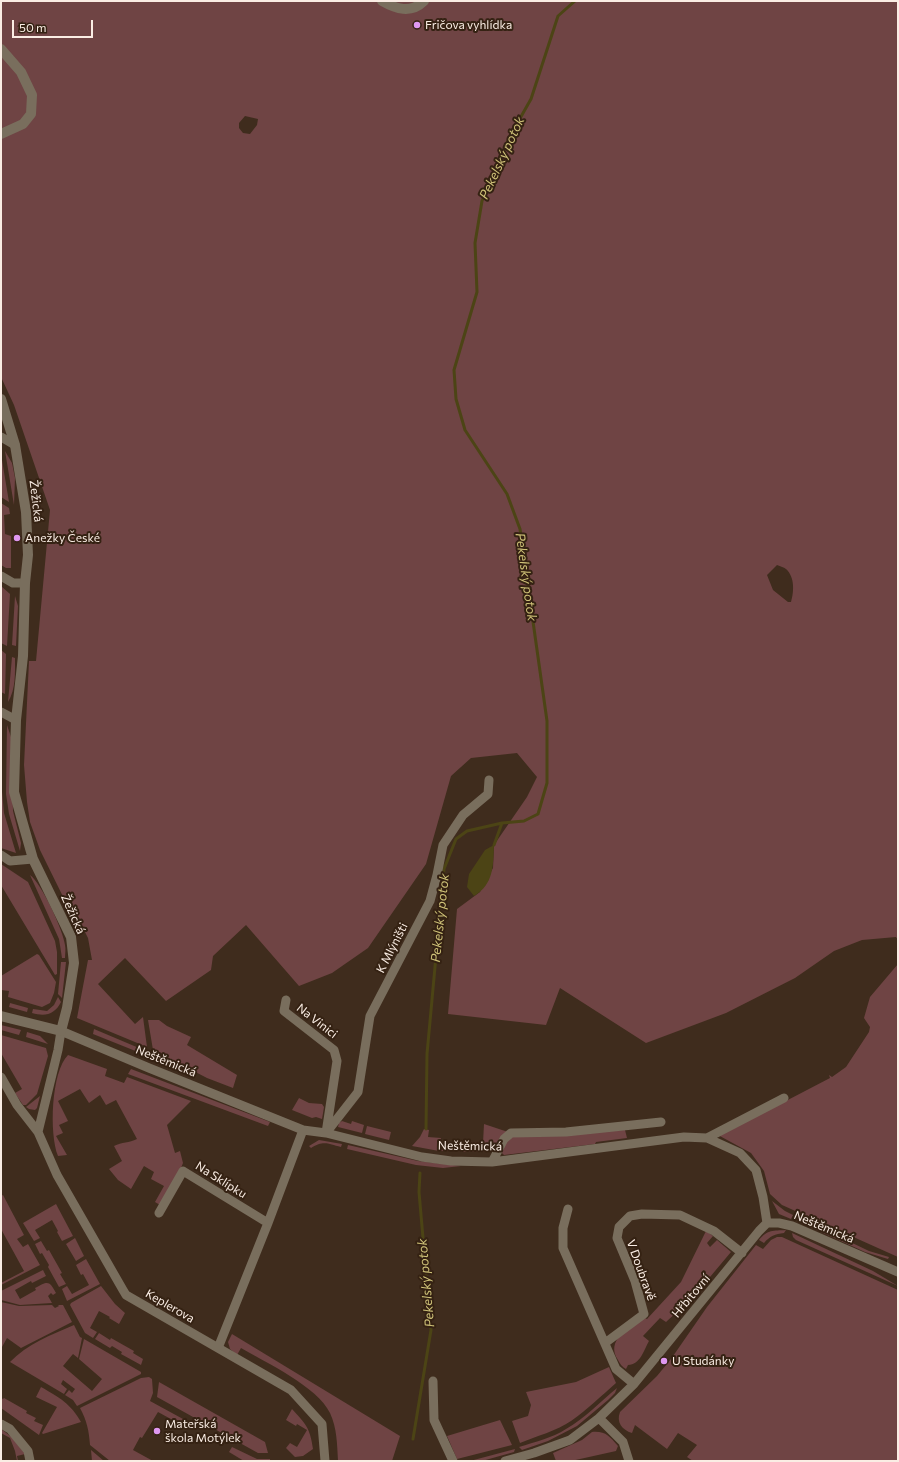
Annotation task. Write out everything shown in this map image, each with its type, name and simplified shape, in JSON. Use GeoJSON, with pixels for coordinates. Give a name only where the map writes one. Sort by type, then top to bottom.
{"type":"FeatureCollection","features":[{"type":"Feature","properties":{"kind":"street"},"geometry":{"type":"LineString","coordinates":[[382,1],[394,7],[409,9],[420,6],[424,1]]}},
{"type":"Feature","properties":{"kind":"street"},"geometry":{"type":"LineString","coordinates":[[1,49],[21,72],[32,95],[32,108],[31,114],[23,124],[1,134]]}},
{"type":"Feature","properties":{"kind":"street","name":"Žežická"},"geometry":{"type":"LineString","coordinates":[[1,399],[15,445],[26,512],[28,555],[24,583],[23,656],[16,720],[14,792],[33,859],[71,937],[74,963],[67,1008],[61,1031]]}},
{"type":"Feature","properties":{"kind":"street"},"geometry":{"type":"LineString","coordinates":[[1,437],[15,445]]}},
{"type":"Feature","properties":{"kind":"street"},"geometry":{"type":"LineString","coordinates":[[1,576],[13,583],[24,583]]}},
{"type":"Feature","properties":{"kind":"street"},"geometry":{"type":"LineString","coordinates":[[1,712],[16,720]]}},
{"type":"Feature","properties":{"kind":"street","name":"K Mlýništi"},"geometry":{"type":"LineString","coordinates":[[326,1133],[358,1092],[370,1016],[430,901],[443,845],[463,816],[488,794],[489,780]]}},
{"type":"Feature","properties":{"kind":"street"},"geometry":{"type":"LineString","coordinates":[[1,855],[10,861],[33,859]]}},
{"type":"Feature","properties":{"kind":"street","name":"Na Vinici"},"geometry":{"type":"LineString","coordinates":[[286,1000],[284,1011],[334,1050],[337,1061],[326,1133]]}},
{"type":"Feature","properties":{"kind":"street","name":"Neštěmická"},"geometry":{"type":"LineString","coordinates":[[1,1016],[61,1031],[303,1130],[326,1133],[422,1157],[451,1161],[492,1162],[684,1137],[707,1138],[740,1153],[756,1170],[763,1197],[767,1223],[779,1223],[792,1226],[898,1272]]}},
{"type":"Feature","properties":{"kind":"street"},"geometry":{"type":"LineString","coordinates":[[38,1132],[58,1050],[61,1031]]}},
{"type":"Feature","properties":{"kind":"street","name":"Keplerova"},"geometry":{"type":"LineString","coordinates":[[1,1077],[17,1105],[38,1132],[57,1175],[126,1295],[291,1390],[322,1424],[324,1461]]}},
{"type":"Feature","properties":{"kind":"street"},"geometry":{"type":"LineString","coordinates":[[707,1138],[784,1098]]}},
{"type":"Feature","properties":{"kind":"street"},"geometry":{"type":"LineString","coordinates":[[492,1162],[504,1139],[511,1133],[566,1132],[662,1122]]}},
{"type":"Feature","properties":{"kind":"street"},"geometry":{"type":"LineString","coordinates":[[218,1348],[303,1130]]}},
{"type":"Feature","properties":{"kind":"street","name":"Na Sklípku"},"geometry":{"type":"LineString","coordinates":[[159,1213],[183,1171],[268,1223]]}},
{"type":"Feature","properties":{"kind":"street"},"geometry":{"type":"LineString","coordinates":[[568,1209],[563,1228],[563,1248],[616,1369],[634,1384]]}},
{"type":"Feature","properties":{"kind":"street","name":"V Doubravě"},"geometry":{"type":"LineString","coordinates":[[605,1342],[644,1314],[635,1281],[617,1238],[619,1227],[630,1216],[642,1214],[680,1215],[714,1231],[742,1253]]}},
{"type":"Feature","properties":{"kind":"street","name":"Hřbitovní"},"geometry":{"type":"LineString","coordinates":[[505,1461],[534,1453],[570,1440],[599,1418],[634,1384],[767,1223]]}},
{"type":"Feature","properties":{"kind":"street"},"geometry":{"type":"LineString","coordinates":[[433,1381],[434,1420],[453,1461]]}},
{"type":"Feature","properties":{"kind":"street"},"geometry":{"type":"LineString","coordinates":[[599,1418],[623,1442],[629,1461]]}},
{"type":"Feature","properties":{"kind":"street"},"geometry":{"type":"LineString","coordinates":[[1,1424],[10,1430],[28,1451],[30,1461]]}},
{"type":"Feature","properties":{"kind":"shaded area"},"geometry":{"type":"Polygon","coordinates":[[[1,1],[898,1],[898,940],[896,937],[862,940],[834,951],[795,978],[726,1013],[646,1043],[560,988],[546,1025],[448,1014],[457,909],[480,892],[493,868],[494,845],[527,797],[537,777],[517,753],[471,758],[451,776],[426,864],[368,948],[332,973],[299,986],[246,925],[213,956],[211,970],[166,1001],[125,958],[98,984],[135,1024],[143,1017],[147,1047],[77,1018],[88,960],[92,960],[88,938],[82,926],[78,927],[40,850],[30,822],[24,765],[29,661],[36,661],[50,510],[14,405],[1,377],[1,1]],[[245,116],[239,123],[239,128],[243,133],[250,134],[257,125],[258,119],[245,116]],[[777,565],[767,575],[773,590],[788,602],[791,602],[793,589],[791,576],[785,568],[777,565]]]}},
{"type":"Feature","properties":{"kind":"shaded area"},"geometry":{"type":"Polygon","coordinates":[[[5,451],[12,463],[15,478],[14,505],[5,451]]]}},
{"type":"Feature","properties":{"kind":"shaded area"},"geometry":{"type":"Polygon","coordinates":[[[1,454],[9,502],[1,497],[1,454]]]}},
{"type":"Feature","properties":{"kind":"shaded area"},"geometry":{"type":"Polygon","coordinates":[[[1,503],[9,508],[10,514],[4,515],[5,534],[11,536],[11,568],[6,568],[1,565],[1,503]]]}},
{"type":"Feature","properties":{"kind":"shaded area"},"geometry":{"type":"Polygon","coordinates":[[[1,586],[10,594],[7,646],[1,643],[1,586]]]}},
{"type":"Feature","properties":{"kind":"shaded area"},"geometry":{"type":"Polygon","coordinates":[[[15,596],[18,606],[16,646],[12,645],[15,596]]]}},
{"type":"Feature","properties":{"kind":"shaded area"},"geometry":{"type":"Polygon","coordinates":[[[1,650],[6,654],[5,694],[1,692],[1,650]]]}},
{"type":"Feature","properties":{"kind":"shaded area"},"geometry":{"type":"Polygon","coordinates":[[[12,657],[15,658],[14,681],[11,697],[8,702],[12,657]]]}},
{"type":"Feature","properties":{"kind":"shaded area"},"geometry":{"type":"Polygon","coordinates":[[[7,725],[11,737],[13,811],[21,843],[20,851],[9,814],[6,794],[7,725]]]}},
{"type":"Feature","properties":{"kind":"shaded area"},"geometry":{"type":"Polygon","coordinates":[[[1,781],[4,813],[16,853],[1,848],[1,781]]]}},
{"type":"Feature","properties":{"kind":"shaded area"},"geometry":{"type":"Polygon","coordinates":[[[494,845],[493,867],[489,880],[481,891],[474,896],[467,887],[469,874],[485,850],[494,845]]]}},
{"type":"Feature","properties":{"kind":"shaded area"},"geometry":{"type":"Polygon","coordinates":[[[1,864],[28,882],[55,941],[57,952],[57,974],[55,975],[1,885],[1,864]]]}},
{"type":"Feature","properties":{"kind":"shaded area"},"geometry":{"type":"Polygon","coordinates":[[[30,875],[46,897],[56,919],[65,945],[65,958],[62,958],[59,939],[30,875]]]}},
{"type":"Feature","properties":{"kind":"shaded area"},"geometry":{"type":"Polygon","coordinates":[[[37,954],[56,982],[50,1003],[42,1007],[8,997],[9,991],[1,990],[1,976],[37,954]]]}},
{"type":"Feature","properties":{"kind":"shaded area"},"geometry":{"type":"Polygon","coordinates":[[[61,962],[66,962],[62,998],[58,994],[61,962]]]}},
{"type":"Feature","properties":{"kind":"shaded area"},"geometry":{"type":"Polygon","coordinates":[[[898,964],[898,1257],[782,1205],[770,1194],[764,1171],[751,1153],[718,1135],[830,1078],[829,1075],[832,1077],[846,1067],[869,1032],[870,1027],[864,1018],[870,997],[898,964]]]}},
{"type":"Feature","properties":{"kind":"shaded area"},"geometry":{"type":"Polygon","coordinates":[[[58,997],[61,1002],[59,1006],[50,1014],[42,1015],[32,1013],[33,1009],[47,1011],[54,1005],[58,997]]]}},
{"type":"Feature","properties":{"kind":"shaded area"},"geometry":{"type":"Polygon","coordinates":[[[10,1003],[28,1008],[27,1012],[9,1007],[10,1003]]]}},
{"type":"Feature","properties":{"kind":"shaded area"},"geometry":{"type":"Polygon","coordinates":[[[148,1020],[159,1020],[167,1026],[191,1037],[187,1045],[237,1075],[233,1088],[207,1078],[153,1050],[148,1020]]]}},
{"type":"Feature","properties":{"kind":"shaded area"},"geometry":{"type":"Polygon","coordinates":[[[1,1025],[21,1030],[19,1035],[1,1030],[1,1025]]]}},
{"type":"Feature","properties":{"kind":"shaded area"},"geometry":{"type":"Polygon","coordinates":[[[94,1029],[146,1051],[143,1054],[93,1034],[94,1029]]]}},
{"type":"Feature","properties":{"kind":"shaded area"},"geometry":{"type":"Polygon","coordinates":[[[27,1032],[40,1036],[48,1044],[26,1037],[27,1032]]]}},
{"type":"Feature","properties":{"kind":"shaded area"},"geometry":{"type":"Polygon","coordinates":[[[1,1035],[46,1048],[48,1056],[37,1094],[26,1105],[23,1105],[15,1093],[22,1089],[1,1053],[1,1035]]]}},
{"type":"Feature","properties":{"kind":"shaded area"},"geometry":{"type":"Polygon","coordinates":[[[68,1055],[107,1069],[105,1076],[124,1083],[127,1077],[191,1101],[167,1125],[175,1153],[180,1151],[183,1163],[160,1205],[155,1202],[164,1186],[151,1179],[154,1172],[144,1166],[131,1189],[118,1180],[109,1169],[122,1161],[114,1146],[137,1139],[116,1100],[106,1105],[100,1095],[89,1103],[80,1089],[58,1101],[68,1121],[59,1125],[63,1133],[56,1136],[67,1155],[58,1156],[53,1133],[53,1104],[58,1075],[62,1063],[68,1055]]]}},
{"type":"Feature","properties":{"kind":"shaded area"},"geometry":{"type":"Polygon","coordinates":[[[131,1069],[270,1122],[268,1126],[128,1074],[131,1069]]]}},
{"type":"Feature","properties":{"kind":"shaded area"},"geometry":{"type":"Polygon","coordinates":[[[40,1096],[37,1108],[35,1110],[26,1107],[40,1096]]]}},
{"type":"Feature","properties":{"kind":"shaded area"},"geometry":{"type":"Polygon","coordinates":[[[299,1098],[309,1103],[322,1104],[324,1107],[322,1119],[316,1117],[312,1118],[292,1110],[299,1098]]]}},
{"type":"Feature","properties":{"kind":"shaded area"},"geometry":{"type":"Polygon","coordinates":[[[342,1121],[351,1124],[352,1121],[364,1125],[362,1133],[338,1127],[339,1123],[342,1121]]]}},
{"type":"Feature","properties":{"kind":"shaded area"},"geometry":{"type":"Polygon","coordinates":[[[484,1124],[508,1132],[493,1152],[461,1152],[462,1141],[483,1143],[484,1124]]]}},
{"type":"Feature","properties":{"kind":"shaded area"},"geometry":{"type":"Polygon","coordinates":[[[367,1126],[391,1132],[389,1140],[365,1134],[367,1126]]]}},
{"type":"Feature","properties":{"kind":"shaded area"},"geometry":{"type":"Polygon","coordinates":[[[424,1129],[429,1130],[428,1137],[441,1138],[439,1151],[412,1146],[420,1137],[424,1129]]]}},
{"type":"Feature","properties":{"kind":"shaded area"},"geometry":{"type":"Polygon","coordinates":[[[625,1130],[627,1138],[596,1142],[595,1144],[504,1155],[501,1152],[506,1141],[512,1136],[625,1130]]]}},
{"type":"Feature","properties":{"kind":"shaded area"},"geometry":{"type":"Polygon","coordinates":[[[319,1140],[342,1144],[341,1147],[326,1143],[319,1144],[311,1148],[309,1146],[319,1140]]]}},
{"type":"Feature","properties":{"kind":"shaded area"},"geometry":{"type":"Polygon","coordinates":[[[442,1141],[450,1143],[450,1151],[441,1151],[442,1141]]]}},
{"type":"Feature","properties":{"kind":"shaded area"},"geometry":{"type":"Polygon","coordinates":[[[348,1145],[418,1161],[461,1166],[443,1168],[416,1165],[347,1149],[348,1145]]]}},
{"type":"Feature","properties":{"kind":"shaded area"},"geometry":{"type":"Polygon","coordinates":[[[3,1195],[24,1235],[17,1239],[23,1247],[28,1244],[40,1265],[1,1285],[1,1283],[24,1271],[1,1229],[1,1196],[3,1195]]]}},
{"type":"Feature","properties":{"kind":"shaded area"},"geometry":{"type":"Polygon","coordinates":[[[772,1201],[793,1215],[791,1219],[779,1214],[772,1201]]]}},
{"type":"Feature","properties":{"kind":"shaded area"},"geometry":{"type":"Polygon","coordinates":[[[56,1204],[73,1236],[62,1241],[52,1220],[35,1230],[40,1238],[34,1241],[23,1223],[56,1204]]]}},
{"type":"Feature","properties":{"kind":"shaded area"},"geometry":{"type":"Polygon","coordinates":[[[800,1218],[869,1251],[889,1257],[888,1259],[865,1252],[799,1222],[800,1218]]]}},
{"type":"Feature","properties":{"kind":"shaded area"},"geometry":{"type":"Polygon","coordinates":[[[786,1230],[784,1233],[771,1237],[764,1243],[759,1240],[768,1232],[786,1230]]]}},
{"type":"Feature","properties":{"kind":"shaded area"},"geometry":{"type":"Polygon","coordinates":[[[706,1231],[713,1236],[707,1243],[710,1247],[717,1240],[731,1252],[694,1296],[666,1322],[660,1318],[643,1336],[649,1341],[643,1353],[636,1363],[628,1365],[626,1369],[622,1366],[615,1353],[614,1347],[616,1341],[625,1330],[641,1316],[647,1319],[681,1282],[706,1231]]]}},
{"type":"Feature","properties":{"kind":"shaded area"},"geometry":{"type":"Polygon","coordinates":[[[792,1233],[873,1271],[898,1286],[796,1240],[792,1233]]]}},
{"type":"Feature","properties":{"kind":"shaded area"},"geometry":{"type":"Polygon","coordinates":[[[777,1237],[782,1237],[898,1290],[898,1461],[693,1461],[687,1457],[697,1445],[678,1433],[667,1449],[635,1425],[632,1433],[625,1430],[619,1422],[620,1412],[657,1376],[671,1359],[707,1307],[756,1245],[763,1249],[771,1240],[777,1237]]]}},
{"type":"Feature","properties":{"kind":"shaded area"},"geometry":{"type":"Polygon","coordinates":[[[75,1238],[84,1256],[76,1261],[66,1244],[75,1238]]]}},
{"type":"Feature","properties":{"kind":"shaded area"},"geometry":{"type":"Polygon","coordinates":[[[41,1241],[47,1251],[49,1250],[62,1273],[60,1274],[66,1284],[59,1287],[48,1267],[49,1265],[42,1253],[40,1254],[35,1244],[41,1241]]]}},
{"type":"Feature","properties":{"kind":"shaded area"},"geometry":{"type":"Polygon","coordinates":[[[86,1259],[100,1284],[67,1301],[62,1289],[67,1286],[72,1294],[89,1285],[83,1274],[81,1275],[76,1265],[86,1259]]]}},
{"type":"Feature","properties":{"kind":"shaded area"},"geometry":{"type":"Polygon","coordinates":[[[43,1270],[46,1276],[32,1283],[31,1281],[15,1290],[20,1299],[36,1290],[35,1288],[48,1283],[52,1286],[56,1293],[53,1295],[51,1293],[48,1296],[52,1303],[20,1305],[1,1300],[1,1291],[43,1270]]]}},
{"type":"Feature","properties":{"kind":"shaded area"},"geometry":{"type":"Polygon","coordinates":[[[101,1286],[115,1304],[125,1313],[119,1324],[99,1311],[90,1328],[97,1332],[93,1338],[85,1333],[70,1305],[101,1286]]]}},
{"type":"Feature","properties":{"kind":"shaded area"},"geometry":{"type":"Polygon","coordinates":[[[1,1302],[19,1306],[52,1305],[55,1308],[59,1306],[58,1305],[63,1305],[72,1322],[21,1348],[7,1338],[2,1347],[1,1302]]]}},
{"type":"Feature","properties":{"kind":"shaded area"},"geometry":{"type":"Polygon","coordinates":[[[74,1325],[82,1338],[78,1358],[73,1354],[63,1366],[92,1391],[102,1379],[79,1359],[84,1339],[141,1372],[141,1374],[77,1406],[73,1400],[65,1395],[69,1390],[72,1393],[75,1389],[63,1380],[61,1384],[67,1389],[64,1394],[10,1362],[32,1345],[48,1336],[74,1325]]]}},
{"type":"Feature","properties":{"kind":"shaded area"},"geometry":{"type":"Polygon","coordinates":[[[99,1333],[134,1351],[133,1353],[143,1359],[141,1365],[121,1354],[122,1352],[112,1346],[110,1348],[95,1339],[99,1333]]]}},
{"type":"Feature","properties":{"kind":"shaded area"},"geometry":{"type":"Polygon","coordinates":[[[232,1334],[400,1436],[392,1461],[338,1461],[334,1424],[324,1403],[303,1385],[263,1360],[241,1348],[237,1355],[230,1349],[228,1342],[232,1334]]]}},
{"type":"Feature","properties":{"kind":"shaded area"},"geometry":{"type":"Polygon","coordinates":[[[609,1367],[616,1383],[588,1408],[565,1425],[520,1443],[512,1421],[528,1416],[531,1405],[526,1392],[576,1382],[609,1367]]]}},
{"type":"Feature","properties":{"kind":"shaded area"},"geometry":{"type":"Polygon","coordinates":[[[149,1377],[152,1379],[153,1393],[150,1401],[183,1419],[180,1424],[158,1412],[142,1438],[140,1437],[133,1450],[153,1461],[110,1461],[90,1445],[87,1426],[80,1408],[141,1378],[149,1377]]]}},
{"type":"Feature","properties":{"kind":"shaded area"},"geometry":{"type":"Polygon","coordinates":[[[159,1382],[265,1442],[268,1453],[258,1453],[157,1397],[159,1382]]]}},
{"type":"Feature","properties":{"kind":"shaded area"},"geometry":{"type":"Polygon","coordinates":[[[41,1387],[69,1406],[81,1422],[43,1434],[42,1433],[57,1407],[36,1397],[41,1387]]]}},
{"type":"Feature","properties":{"kind":"shaded area"},"geometry":{"type":"Polygon","coordinates":[[[617,1388],[615,1393],[608,1400],[577,1426],[548,1441],[522,1450],[519,1447],[549,1437],[573,1425],[617,1388]]]}},
{"type":"Feature","properties":{"kind":"shaded area"},"geometry":{"type":"Polygon","coordinates":[[[1,1398],[4,1398],[27,1411],[26,1413],[36,1418],[34,1421],[43,1425],[39,1435],[1,1408],[1,1398]]]}},
{"type":"Feature","properties":{"kind":"shaded area"},"geometry":{"type":"Polygon","coordinates":[[[292,1409],[307,1427],[312,1442],[313,1449],[303,1456],[295,1457],[286,1448],[290,1443],[297,1447],[307,1430],[286,1420],[292,1409]]]}},
{"type":"Feature","properties":{"kind":"shaded area"},"geometry":{"type":"Polygon","coordinates":[[[500,1420],[512,1445],[457,1459],[447,1436],[500,1420]]]}},
{"type":"Feature","properties":{"kind":"shaded area"},"geometry":{"type":"Polygon","coordinates":[[[1,1429],[13,1438],[25,1454],[17,1456],[18,1461],[10,1438],[1,1433],[1,1429]]]}},
{"type":"Feature","properties":{"kind":"shaded area"},"geometry":{"type":"Polygon","coordinates":[[[592,1432],[601,1432],[610,1437],[618,1446],[616,1451],[571,1461],[556,1461],[553,1453],[582,1440],[592,1432]]]}},
{"type":"Feature","properties":{"kind":"shaded area"},"geometry":{"type":"Polygon","coordinates":[[[232,1447],[257,1459],[270,1459],[270,1461],[244,1461],[229,1452],[232,1447]]]}},
{"type":"Feature","properties":{"kind":"shaded area"},"geometry":{"type":"Polygon","coordinates":[[[515,1449],[514,1452],[482,1461],[470,1461],[515,1449]]]}},
{"type":"Feature","properties":{"kind":"shaded area"},"geometry":{"type":"Polygon","coordinates":[[[91,1450],[104,1461],[92,1461],[91,1450]]]}},
{"type":"Feature","properties":{"kind":"waterway","name":"Pekelský potok"},"geometry":{"type":"LineString","coordinates":[[426,1129],[427,1054],[444,869],[456,839],[467,831],[502,823],[524,821],[538,814],[547,783],[547,721],[520,529],[507,494],[465,430],[456,399],[454,370],[477,292],[475,243],[482,201],[510,136],[531,99],[558,16],[575,1]]}},
{"type":"Feature","properties":{"kind":"waterway"},"geometry":{"type":"LineString","coordinates":[[494,845],[502,823]]}},
{"type":"Feature","properties":{"kind":"waterway","name":"Pekelský potok"},"geometry":{"type":"LineString","coordinates":[[413,1439],[431,1330],[419,1192],[420,1173]]}},
{"type":"Feature","properties":{"kind":"place","name":"Fričova vyhlídka"},"geometry":{"type":"Point","coordinates":[417,25]}},
{"type":"Feature","properties":{"kind":"place","name":"Anežky České"},"geometry":{"type":"Point","coordinates":[17,538]}},
{"type":"Feature","properties":{"kind":"place","name":"U Studánky"},"geometry":{"type":"Point","coordinates":[664,1361]}},
{"type":"Feature","properties":{"kind":"place","name":"Mateřská škola Motýlek"},"geometry":{"type":"Point","coordinates":[157,1431]}}]}
